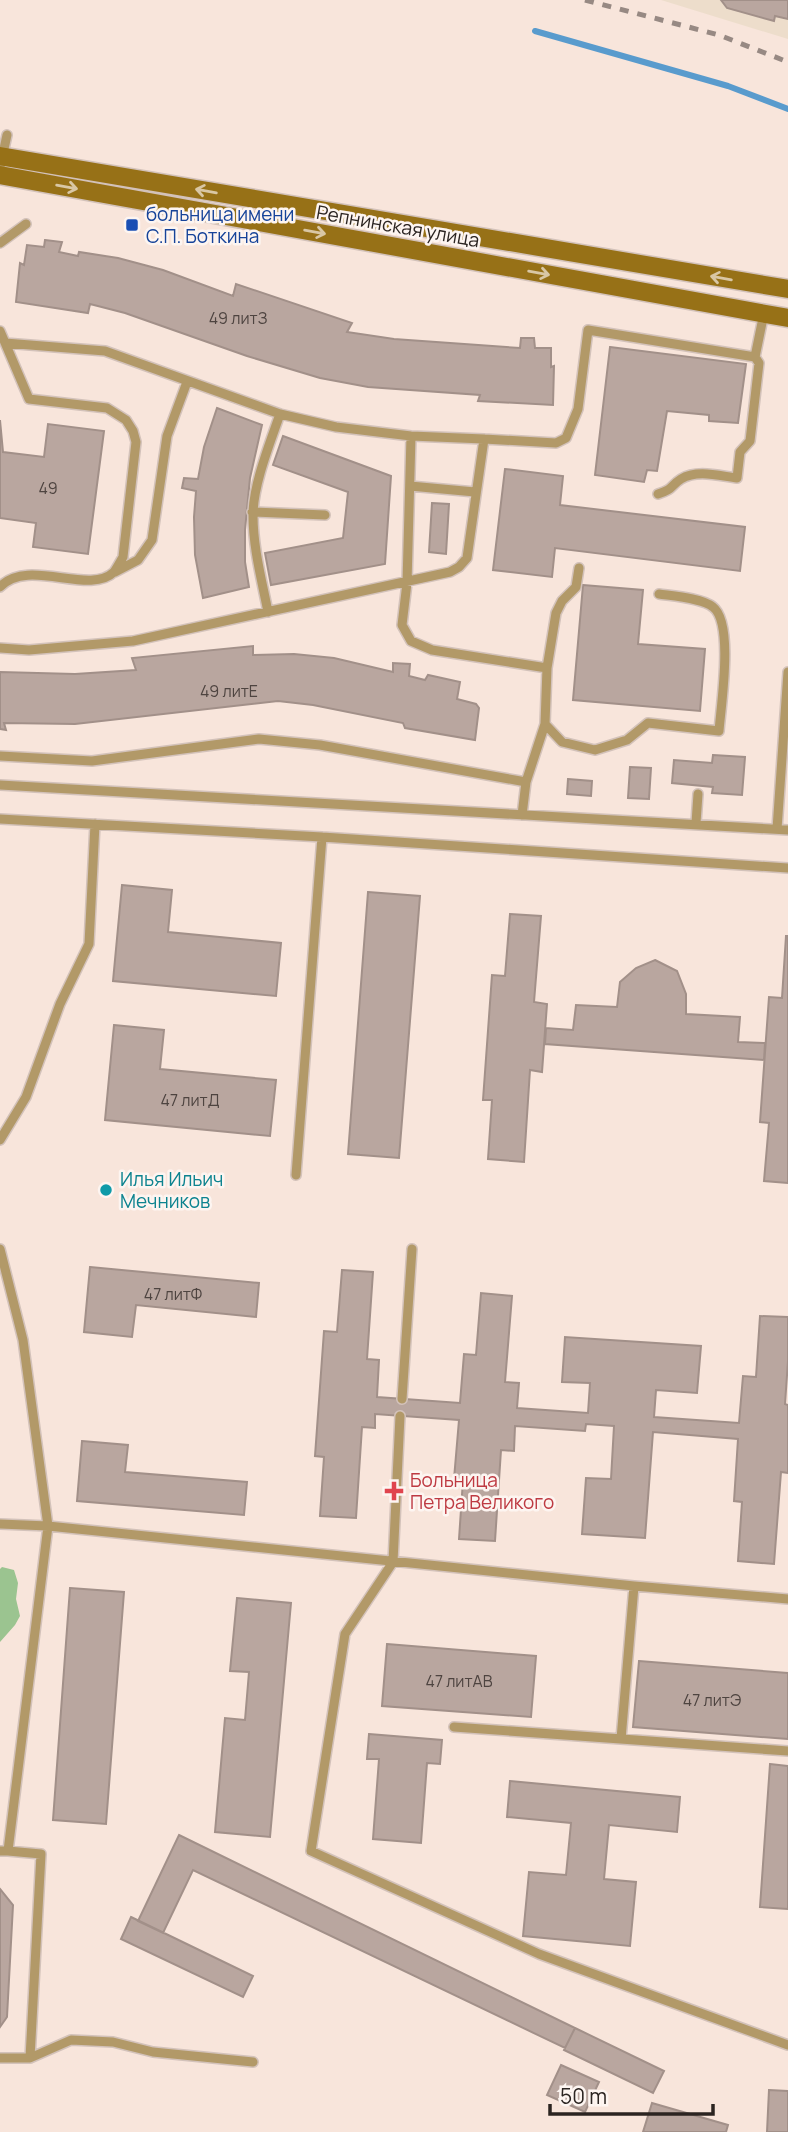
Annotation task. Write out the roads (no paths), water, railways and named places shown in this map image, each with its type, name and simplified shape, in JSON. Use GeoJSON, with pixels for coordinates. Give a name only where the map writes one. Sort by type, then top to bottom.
{"type":"FeatureCollection","features":[{"type":"Feature","properties":{"kind":"street","name":"Репнинская улица"},"geometry":{"type":"LineString","coordinates":[[1,164],[788,289]]}},
{"type":"Feature","properties":{"kind":"street","name":"Репнинская улица"},"geometry":{"type":"LineString","coordinates":[[1,164],[788,318]]}},
{"type":"Feature","properties":{"kind":"lane"},"geometry":{"type":"LineString","coordinates":[[1,164],[7,135]]}},
{"type":"Feature","properties":{"kind":"lane"},"geometry":{"type":"LineString","coordinates":[[0,243],[26,224]]}},
{"type":"Feature","properties":{"kind":"lane"},"geometry":{"type":"LineString","coordinates":[[658,494],[671,490],[681,479],[698,474],[737,478],[740,452],[750,441],[759,363],[755,357],[764,313]]}},
{"type":"Feature","properties":{"kind":"lane"},"geometry":{"type":"LineString","coordinates":[[5,343],[105,351],[280,414],[336,427],[411,436],[556,443],[566,438],[578,409],[588,330],[755,357]]}},
{"type":"Feature","properties":{"kind":"lane"},"geometry":{"type":"LineString","coordinates":[[0,331],[29,399],[107,408],[126,420],[133,431],[136,442],[123,558],[113,573]]}},
{"type":"Feature","properties":{"kind":"lane"},"geometry":{"type":"LineString","coordinates":[[0,587],[22,575],[87,580],[102,578],[138,559],[152,540],[167,436],[187,382]]}},
{"type":"Feature","properties":{"kind":"lane"},"geometry":{"type":"LineString","coordinates":[[268,612],[255,545],[252,512],[262,464],[280,414]]}},
{"type":"Feature","properties":{"kind":"lane"},"geometry":{"type":"LineString","coordinates":[[411,436],[407,583],[402,625],[411,641],[432,650],[547,668]]}},
{"type":"Feature","properties":{"kind":"lane"},"geometry":{"type":"LineString","coordinates":[[0,648],[29,650],[133,642],[407,583],[460,568],[467,558],[484,439]]}},
{"type":"Feature","properties":{"kind":"lane"},"geometry":{"type":"LineString","coordinates":[[410,486],[475,492]]}},
{"type":"Feature","properties":{"kind":"lane"},"geometry":{"type":"LineString","coordinates":[[252,512],[325,515]]}},
{"type":"Feature","properties":{"kind":"lane"},"geometry":{"type":"LineString","coordinates":[[522,815],[526,782],[545,724],[547,668],[556,613],[562,601],[576,587],[579,568]]}},
{"type":"Feature","properties":{"kind":"lane"},"geometry":{"type":"LineString","coordinates":[[545,724],[562,741],[595,750],[627,740],[648,723],[719,731],[726,646],[720,618],[714,607],[702,602],[659,594]]}},
{"type":"Feature","properties":{"kind":"lane"},"geometry":{"type":"LineString","coordinates":[[777,829],[788,672]]}},
{"type":"Feature","properties":{"kind":"lane"},"geometry":{"type":"LineString","coordinates":[[0,756],[92,761],[259,739],[320,745],[526,782]]}},
{"type":"Feature","properties":{"kind":"lane"},"geometry":{"type":"LineString","coordinates":[[0,785],[788,830]]}},
{"type":"Feature","properties":{"kind":"lane"},"geometry":{"type":"LineString","coordinates":[[696,823],[698,794]]}},
{"type":"Feature","properties":{"kind":"lane"},"geometry":{"type":"LineString","coordinates":[[0,819],[788,868]]}},
{"type":"Feature","properties":{"kind":"lane"},"geometry":{"type":"LineString","coordinates":[[0,1140],[26,1097],[60,1004],[89,944],[95,824]]}},
{"type":"Feature","properties":{"kind":"lane"},"geometry":{"type":"LineString","coordinates":[[296,1175],[322,837]]}},
{"type":"Feature","properties":{"kind":"lane"},"geometry":{"type":"LineString","coordinates":[[402,1399],[412,1248]]}},
{"type":"Feature","properties":{"kind":"lane"},"geometry":{"type":"LineString","coordinates":[[0,1249],[23,1340],[48,1527],[4,1851],[41,1854],[30,2058]]}},
{"type":"Feature","properties":{"kind":"lane"},"geometry":{"type":"LineString","coordinates":[[400,1416],[393,1562],[345,1634],[310,1851],[539,1954],[788,2045]]}},
{"type":"Feature","properties":{"kind":"lane"},"geometry":{"type":"LineString","coordinates":[[0,1524],[788,1600]]}},
{"type":"Feature","properties":{"kind":"lane"},"geometry":{"type":"LineString","coordinates":[[621,1739],[634,1586]]}},
{"type":"Feature","properties":{"kind":"lane"},"geometry":{"type":"LineString","coordinates":[[454,1727],[788,1751]]}},
{"type":"Feature","properties":{"kind":"lane"},"geometry":{"type":"LineString","coordinates":[[0,2058],[30,2058],[71,2040],[113,2042],[153,2052],[253,2062]]}},
{"type":"Feature","properties":{"kind":"waterway"},"geometry":{"type":"LineString","coordinates":[[535,31],[728,86],[788,109]]}},
{"type":"Feature","properties":{"kind":"railway"},"geometry":{"type":"LineString","coordinates":[[585,0],[719,35],[788,62]]}},
{"type":"Feature","properties":{"kind":"place","name":"больница имени С.П. Боткина"},"geometry":{"type":"Point","coordinates":[132,225]}},
{"type":"Feature","properties":{"kind":"place","name":"Илья Ильич Мечников"},"geometry":{"type":"Point","coordinates":[106,1190]}},
{"type":"Feature","properties":{"kind":"place","name":"Больница Петра Великого"},"geometry":{"type":"Point","coordinates":[394,1491]}}]}
